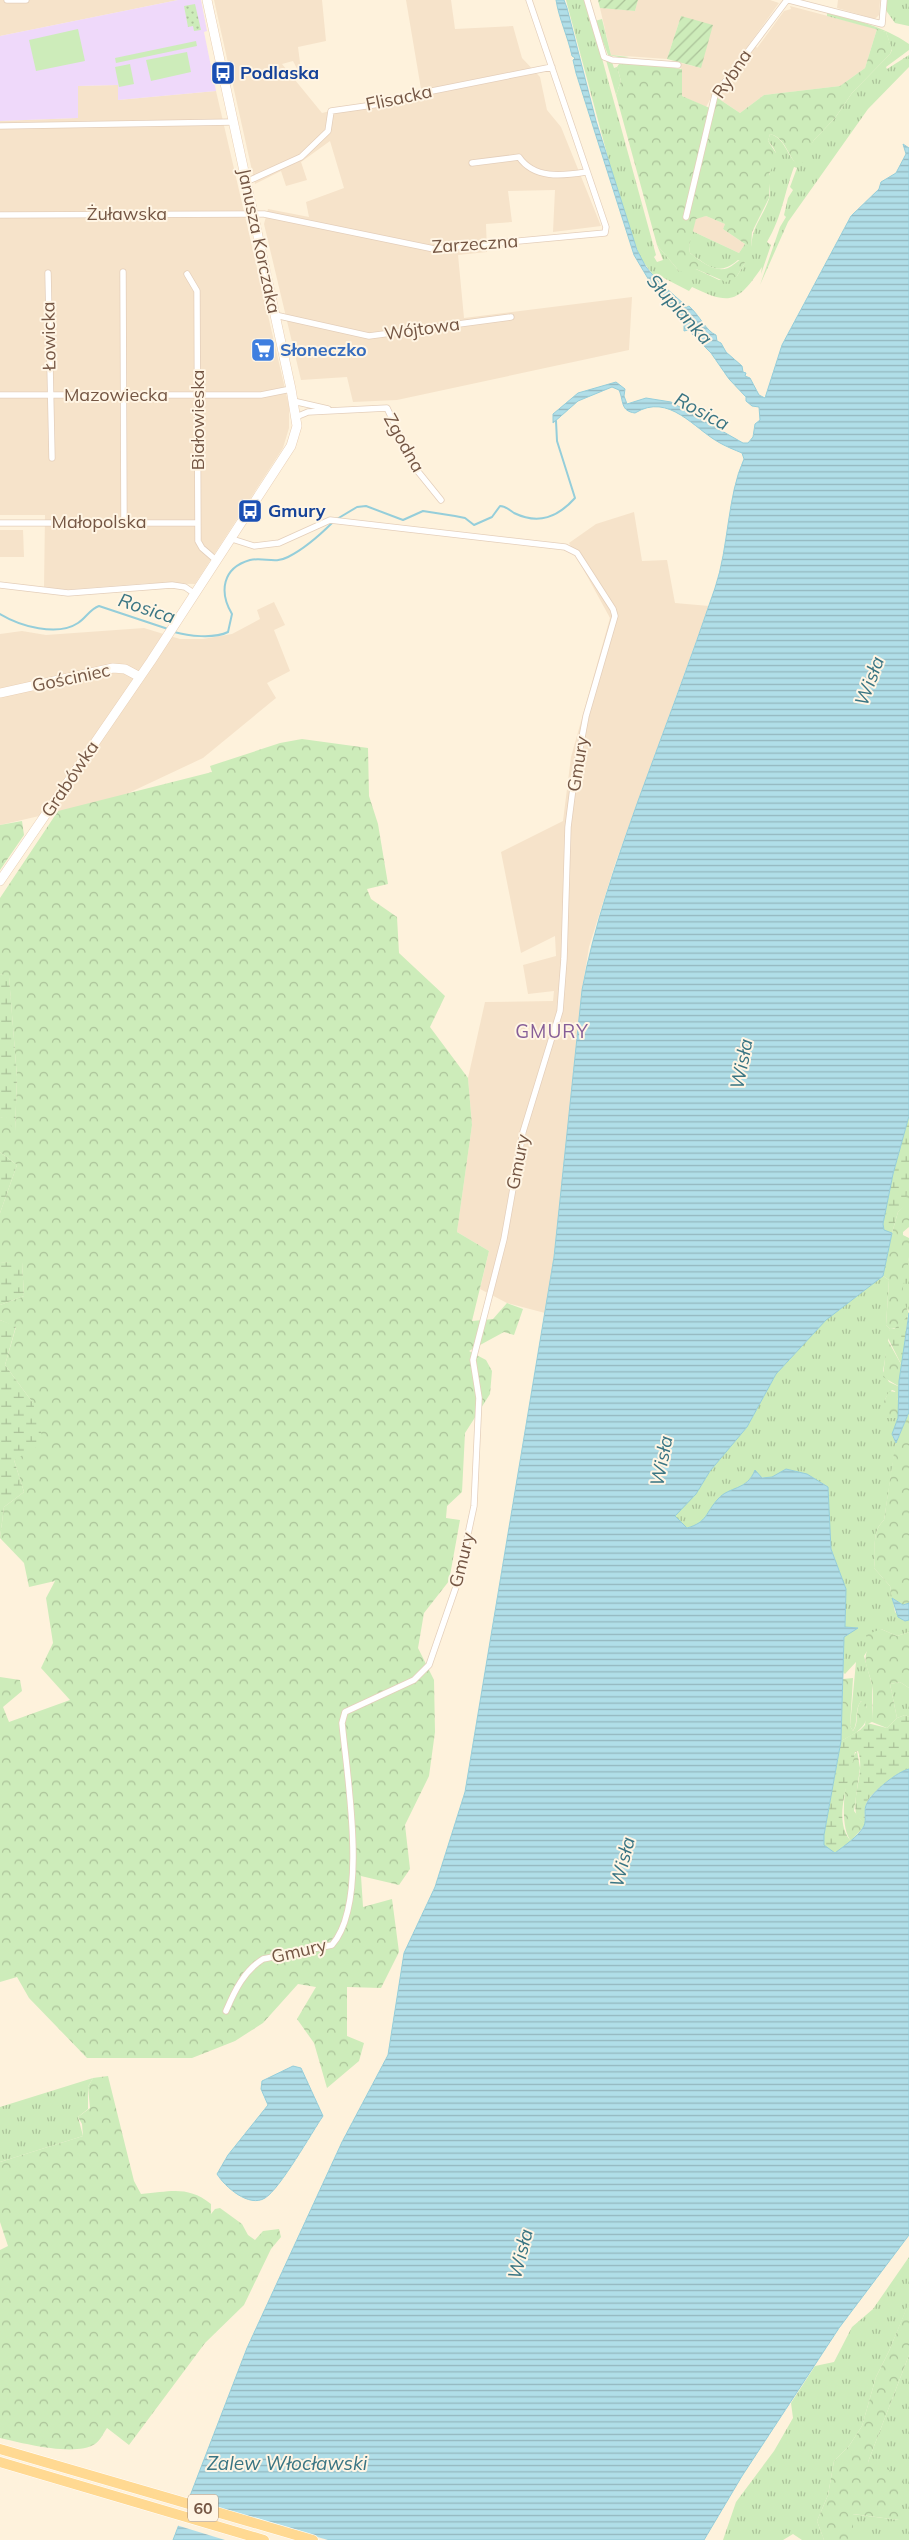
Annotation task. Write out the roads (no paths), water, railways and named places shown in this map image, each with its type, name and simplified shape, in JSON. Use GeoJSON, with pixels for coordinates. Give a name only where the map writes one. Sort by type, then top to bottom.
{"type":"FeatureCollection","features":[{"type":"Feature","properties":{"kind":"main road","name":"60"},"geometry":{"type":"LineString","coordinates":[[0,2450],[313,2540]]}},
{"type":"Feature","properties":{"kind":"main road","name":"60"},"geometry":{"type":"LineString","coordinates":[[0,2462],[264,2540]]}},
{"type":"Feature","properties":{"kind":"street"},"geometry":{"type":"LineString","coordinates":[[7,0],[26,0]]}},
{"type":"Feature","properties":{"kind":"street","name":"Janusza Korczaka"},"geometry":{"type":"LineString","coordinates":[[140,677],[232,539],[291,446],[296,435],[296,417],[291,389],[207,0]]}},
{"type":"Feature","properties":{"kind":"street","name":"Zarzeczna"},"geometry":{"type":"LineString","coordinates":[[253,214],[266,214],[434,249],[605,233],[606,227],[529,0]]}},
{"type":"Feature","properties":{"kind":"street"},"geometry":{"type":"LineString","coordinates":[[587,0],[604,57],[612,60],[678,65]]}},
{"type":"Feature","properties":{"kind":"street"},"geometry":{"type":"LineString","coordinates":[[788,0],[882,24],[884,0]]}},
{"type":"Feature","properties":{"kind":"street","name":"Rybna"},"geometry":{"type":"LineString","coordinates":[[686,217],[714,95],[788,0]]}},
{"type":"Feature","properties":{"kind":"street","name":"Flisacka"},"geometry":{"type":"LineString","coordinates":[[246,182],[301,157],[328,131],[332,111],[400,101],[422,93],[552,67]]}},
{"type":"Feature","properties":{"kind":"street"},"geometry":{"type":"LineString","coordinates":[[0,126],[233,122]]}},
{"type":"Feature","properties":{"kind":"street"},"geometry":{"type":"LineString","coordinates":[[472,163],[519,157],[526,167],[552,175],[563,176],[586,172]]}},
{"type":"Feature","properties":{"kind":"street","name":"Żuławska"},"geometry":{"type":"LineString","coordinates":[[0,214],[253,214]]}},
{"type":"Feature","properties":{"kind":"street"},"geometry":{"type":"LineString","coordinates":[[123,272],[124,522]]}},
{"type":"Feature","properties":{"kind":"street","name":"Łowicka"},"geometry":{"type":"LineString","coordinates":[[48,273],[52,458]]}},
{"type":"Feature","properties":{"kind":"street","name":"Białowieska"},"geometry":{"type":"LineString","coordinates":[[186,274],[197,291],[198,541],[202,548],[217,560]]}},
{"type":"Feature","properties":{"kind":"street","name":"Wójtowa"},"geometry":{"type":"LineString","coordinates":[[275,315],[369,336],[511,317]]}},
{"type":"Feature","properties":{"kind":"street","name":"Mazowiecka"},"geometry":{"type":"LineString","coordinates":[[0,395],[261,395],[291,389]]}},
{"type":"Feature","properties":{"kind":"street"},"geometry":{"type":"LineString","coordinates":[[293,401],[332,410]]}},
{"type":"Feature","properties":{"kind":"street","name":"Zgodna"},"geometry":{"type":"LineString","coordinates":[[296,417],[308,412],[387,408],[416,469],[441,500]]}},
{"type":"Feature","properties":{"kind":"street","name":"Gmury"},"geometry":{"type":"LineString","coordinates":[[226,2011],[237,1985],[255,1964],[263,1959],[332,1945],[339,1937],[347,1909],[354,1865],[342,1722],[345,1712],[414,1680],[429,1666],[458,1581],[474,1506],[479,1398],[473,1360],[504,1238],[523,1132],[561,1005],[568,827],[574,780],[586,716],[615,616],[613,609],[576,554],[565,547],[342,520],[330,520],[279,543],[254,546],[232,539]]}},
{"type":"Feature","properties":{"kind":"street","name":"Małopolska"},"geometry":{"type":"LineString","coordinates":[[0,522],[198,523]]}},
{"type":"Feature","properties":{"kind":"street"},"geometry":{"type":"LineString","coordinates":[[0,585],[68,593],[172,585],[185,587],[195,594]]}},
{"type":"Feature","properties":{"kind":"street","name":"Gościniec"},"geometry":{"type":"LineString","coordinates":[[0,694],[113,668],[125,669],[140,677]]}},
{"type":"Feature","properties":{"kind":"street","name":"Grabówka"},"geometry":{"type":"LineString","coordinates":[[0,881],[140,677]]}},
{"type":"Feature","properties":{"kind":"water"},"geometry":{"type":"Polygon","coordinates":[[[556,0],[564,0],[567,8],[596,121],[637,250],[646,267],[657,280],[685,305],[685,308],[689,306],[709,330],[716,335],[717,341],[721,343],[726,352],[742,366],[743,372],[746,373],[745,376],[750,378],[759,395],[765,398],[782,345],[851,216],[879,189],[881,182],[896,173],[906,154],[903,144],[909,148],[909,1116],[893,1174],[883,1224],[884,1230],[892,1233],[883,1276],[826,1320],[776,1374],[747,1427],[710,1471],[696,1494],[675,1516],[687,1528],[694,1526],[703,1520],[722,1495],[747,1482],[755,1470],[762,1478],[772,1477],[786,1469],[807,1474],[828,1487],[831,1549],[846,1589],[845,1627],[858,1628],[844,1637],[841,1741],[824,1835],[824,1845],[835,1853],[855,1837],[864,1826],[866,1806],[870,1798],[892,1778],[909,1769],[909,2235],[839,2328],[742,2476],[704,2540],[173,2540],[247,2348],[342,2142],[388,2055],[404,1953],[435,1887],[465,1792],[554,1257],[582,990],[587,966],[606,894],[720,572],[734,489],[744,459],[742,453],[720,443],[681,415],[670,410],[659,407],[647,408],[635,413],[630,412],[623,405],[619,390],[612,387],[578,401],[553,423],[553,414],[578,393],[616,382],[625,389],[624,396],[627,404],[646,398],[671,402],[743,443],[748,443],[753,437],[755,424],[760,420],[759,407],[752,406],[746,401],[746,397],[729,379],[711,353],[688,330],[684,331],[684,325],[677,316],[679,314],[653,287],[634,255],[576,73],[573,60],[575,58],[572,56],[556,0]]]}},
{"type":"Feature","properties":{"kind":"water"},"geometry":{"type":"Polygon","coordinates":[[[909,1313],[909,1412],[896,1443],[892,1434],[898,1418],[899,1381],[909,1313]]]}},
{"type":"Feature","properties":{"kind":"water"},"geometry":{"type":"Polygon","coordinates":[[[892,1598],[903,1605],[909,1603],[909,1620],[905,1621],[898,1617],[892,1598]]]}},
{"type":"Feature","properties":{"kind":"water"},"geometry":{"type":"Polygon","coordinates":[[[293,2066],[301,2068],[323,2116],[279,2184],[271,2193],[259,2200],[245,2198],[231,2190],[217,2174],[228,2155],[268,2105],[261,2089],[262,2081],[293,2066]]]}},
{"type":"Feature","properties":{"kind":"waterway","name":"Rosica"},"geometry":{"type":"LineString","coordinates":[[337,519],[357,507],[366,506],[403,520],[423,511],[465,518],[474,525],[492,517],[500,506],[506,507],[523,517],[540,519],[555,514],[569,505],[575,498],[557,441],[556,421]]}},
{"type":"Feature","properties":{"kind":"waterway","name":"Rosica"},"geometry":{"type":"LineString","coordinates":[[174,632],[194,636],[216,636],[228,632],[232,614],[225,597],[225,589],[229,575],[234,569],[250,560],[279,560],[288,557],[312,541],[333,522]]}},
{"type":"Feature","properties":{"kind":"waterway","name":"Rosica"},"geometry":{"type":"LineString","coordinates":[[0,614],[28,626],[60,629],[78,623],[99,606],[168,629]]}},
{"type":"Feature","properties":{"kind":"place","name":"Podlaska"},"geometry":{"type":"Point","coordinates":[223,73]}},
{"type":"Feature","properties":{"kind":"place","name":"Słoneczko"},"geometry":{"type":"Point","coordinates":[263,350]}},
{"type":"Feature","properties":{"kind":"place","name":"Gmury"},"geometry":{"type":"Point","coordinates":[250,511]}},
{"type":"Feature","properties":{"kind":"district","name":"GMURY"},"geometry":{"type":"Point","coordinates":[552,1031]}},
{"type":"Feature","properties":{"kind":"water label","name":"Słupianka"},"geometry":{"type":"Point","coordinates":[680,309]}},
{"type":"Feature","properties":{"kind":"water label","name":"Wisła"},"geometry":{"type":"Point","coordinates":[869,681]}},
{"type":"Feature","properties":{"kind":"water label","name":"Wisła"},"geometry":{"type":"Point","coordinates":[741,1064]}},
{"type":"Feature","properties":{"kind":"water label","name":"Wisła"},"geometry":{"type":"Point","coordinates":[661,1461]}},
{"type":"Feature","properties":{"kind":"water label","name":"Wisła"},"geometry":{"type":"Point","coordinates":[622,1862]}},
{"type":"Feature","properties":{"kind":"water label","name":"Wisła"},"geometry":{"type":"Point","coordinates":[520,2254]}},
{"type":"Feature","properties":{"kind":"water label","name":"Zalew Włocławski"},"geometry":{"type":"Point","coordinates":[287,2463]}}]}
